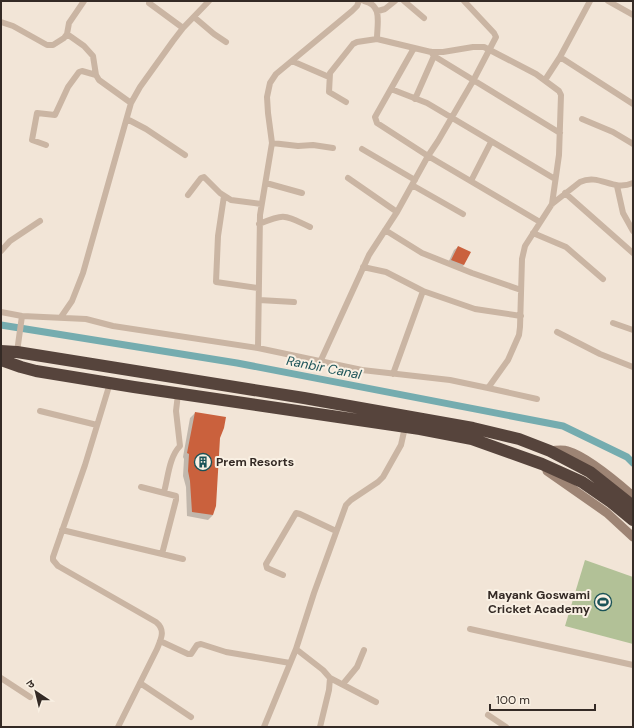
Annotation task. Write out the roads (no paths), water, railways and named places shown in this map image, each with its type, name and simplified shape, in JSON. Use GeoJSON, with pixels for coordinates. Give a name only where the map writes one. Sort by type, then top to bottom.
{"type":"FeatureCollection","features":[{"type":"Feature","properties":{"kind":"highway"},"geometry":{"type":"LineString","coordinates":[[1,351],[17,352],[304,398],[473,428],[519,439],[550,452],[590,472],[633,506]]}},
{"type":"Feature","properties":{"kind":"highway"},"geometry":{"type":"LineString","coordinates":[[1,360],[29,369],[110,383],[405,427],[472,439],[552,468],[582,482],[612,502],[633,520]]}},
{"type":"Feature","properties":{"kind":"street"},"geometry":{"type":"LineString","coordinates":[[1,22],[50,46],[57,44],[67,34],[69,23],[84,1]]}},
{"type":"Feature","properties":{"kind":"street"},"geometry":{"type":"LineString","coordinates":[[61,317],[72,301],[83,273],[131,103],[140,87],[183,28],[209,1]]}},
{"type":"Feature","properties":{"kind":"street"},"geometry":{"type":"LineString","coordinates":[[258,348],[259,224],[272,143],[267,104],[268,89],[273,78],[352,11],[357,6],[359,1]]}},
{"type":"Feature","properties":{"kind":"street"},"geometry":{"type":"LineString","coordinates":[[364,1],[372,3],[378,10],[377,39]]}},
{"type":"Feature","properties":{"kind":"street"},"geometry":{"type":"LineString","coordinates":[[378,10],[385,9],[395,1]]}},
{"type":"Feature","properties":{"kind":"street"},"geometry":{"type":"LineString","coordinates":[[404,1],[424,18]]}},
{"type":"Feature","properties":{"kind":"street"},"geometry":{"type":"LineString","coordinates":[[321,360],[363,267],[397,212],[428,156],[473,81],[496,37],[464,1]]}},
{"type":"Feature","properties":{"kind":"street"},"geometry":{"type":"LineString","coordinates":[[545,80],[560,57],[590,1]]}},
{"type":"Feature","properties":{"kind":"street"},"geometry":{"type":"LineString","coordinates":[[608,1],[633,15]]}},
{"type":"Feature","properties":{"kind":"street"},"geometry":{"type":"LineString","coordinates":[[148,2],[183,28]]}},
{"type":"Feature","properties":{"kind":"street"},"geometry":{"type":"LineString","coordinates":[[194,17],[226,42]]}},
{"type":"Feature","properties":{"kind":"street"},"geometry":{"type":"LineString","coordinates":[[67,34],[84,46],[93,56],[96,75],[103,84],[131,103]]}},
{"type":"Feature","properties":{"kind":"street"},"geometry":{"type":"LineString","coordinates":[[346,102],[328,92],[330,81],[329,77],[332,70],[353,44],[356,42],[377,39],[432,54],[473,81],[560,133]]}},
{"type":"Feature","properties":{"kind":"street"},"geometry":{"type":"LineString","coordinates":[[432,54],[479,46],[490,49],[545,80],[559,91],[561,95],[559,155],[552,204]]}},
{"type":"Feature","properties":{"kind":"street"},"geometry":{"type":"LineString","coordinates":[[414,48],[375,117],[377,123],[428,156],[540,222]]}},
{"type":"Feature","properties":{"kind":"street"},"geometry":{"type":"LineString","coordinates":[[415,99],[432,54]]}},
{"type":"Feature","properties":{"kind":"street"},"geometry":{"type":"LineString","coordinates":[[560,57],[631,102],[633,95]]}},
{"type":"Feature","properties":{"kind":"street"},"geometry":{"type":"LineString","coordinates":[[292,61],[329,77]]}},
{"type":"Feature","properties":{"kind":"street"},"geometry":{"type":"LineString","coordinates":[[46,145],[32,140],[37,113],[55,115],[68,88],[79,72],[82,71],[96,75]]}},
{"type":"Feature","properties":{"kind":"street"},"geometry":{"type":"LineString","coordinates":[[391,89],[427,103],[555,179]]}},
{"type":"Feature","properties":{"kind":"street"},"geometry":{"type":"LineString","coordinates":[[127,119],[146,129],[185,155]]}},
{"type":"Feature","properties":{"kind":"street"},"geometry":{"type":"LineString","coordinates":[[582,119],[613,132],[633,144]]}},
{"type":"Feature","properties":{"kind":"street"},"geometry":{"type":"LineString","coordinates":[[471,181],[491,142]]}},
{"type":"Feature","properties":{"kind":"street"},"geometry":{"type":"LineString","coordinates":[[272,143],[298,146],[313,145],[333,148]]}},
{"type":"Feature","properties":{"kind":"street"},"geometry":{"type":"LineString","coordinates":[[362,149],[463,214]]}},
{"type":"Feature","properties":{"kind":"street"},"geometry":{"type":"LineString","coordinates":[[188,195],[201,178],[204,177],[224,196],[231,200],[261,204]]}},
{"type":"Feature","properties":{"kind":"street"},"geometry":{"type":"LineString","coordinates":[[348,178],[397,212]]}},
{"type":"Feature","properties":{"kind":"street"},"geometry":{"type":"LineString","coordinates":[[488,388],[504,366],[515,346],[521,316],[523,252],[533,232],[552,204],[580,182],[593,180],[617,186],[633,183]]}},
{"type":"Feature","properties":{"kind":"street"},"geometry":{"type":"LineString","coordinates":[[266,183],[302,193]]}},
{"type":"Feature","properties":{"kind":"street"},"geometry":{"type":"LineString","coordinates":[[617,186],[623,213],[633,231]]}},
{"type":"Feature","properties":{"kind":"street"},"geometry":{"type":"LineString","coordinates":[[565,193],[633,253]]}},
{"type":"Feature","properties":{"kind":"street"},"geometry":{"type":"LineString","coordinates":[[224,196],[218,236],[216,282],[258,288]]}},
{"type":"Feature","properties":{"kind":"street"},"geometry":{"type":"LineString","coordinates":[[259,224],[283,216],[310,227]]}},
{"type":"Feature","properties":{"kind":"street"},"geometry":{"type":"LineString","coordinates":[[1,251],[10,241],[40,221]]}},
{"type":"Feature","properties":{"kind":"street"},"geometry":{"type":"LineString","coordinates":[[385,230],[422,253],[472,273],[521,290]]}},
{"type":"Feature","properties":{"kind":"street"},"geometry":{"type":"LineString","coordinates":[[533,232],[566,247],[603,279]]}},
{"type":"Feature","properties":{"kind":"street"},"geometry":{"type":"LineString","coordinates":[[363,267],[386,272],[423,291],[475,309],[521,316]]}},
{"type":"Feature","properties":{"kind":"street"},"geometry":{"type":"LineString","coordinates":[[393,374],[423,291]]}},
{"type":"Feature","properties":{"kind":"street"},"geometry":{"type":"LineString","coordinates":[[259,300],[294,302]]}},
{"type":"Feature","properties":{"kind":"street"},"geometry":{"type":"LineString","coordinates":[[1,312],[22,316],[86,319],[113,326],[258,348],[321,360],[362,370],[450,380],[537,399]]}},
{"type":"Feature","properties":{"kind":"street"},"geometry":{"type":"LineString","coordinates":[[17,352],[22,316]]}},
{"type":"Feature","properties":{"kind":"street"},"geometry":{"type":"LineString","coordinates":[[612,323],[633,329]]}},
{"type":"Feature","properties":{"kind":"street"},"geometry":{"type":"LineString","coordinates":[[557,332],[600,354],[633,367]]}},
{"type":"Feature","properties":{"kind":"street"},"geometry":{"type":"LineString","coordinates":[[110,383],[85,465],[53,557],[54,563],[156,622],[161,627],[162,631],[160,641],[118,727]]}},
{"type":"Feature","properties":{"kind":"street"},"geometry":{"type":"LineString","coordinates":[[164,492],[173,458],[180,446],[176,411],[178,394]]}},
{"type":"Feature","properties":{"kind":"street"},"geometry":{"type":"LineString","coordinates":[[40,411],[97,424]]}},
{"type":"Feature","properties":{"kind":"street"},"geometry":{"type":"LineString","coordinates":[[264,727],[296,649],[336,531],[348,503],[383,477],[401,445],[405,427]]}},
{"type":"Feature","properties":{"kind":"street"},"geometry":{"type":"LineString","coordinates":[[550,452],[559,449],[569,451],[583,458],[633,496]]}},
{"type":"Feature","properties":{"kind":"street"},"geometry":{"type":"LineString","coordinates":[[527,459],[584,496],[607,513],[633,537]]}},
{"type":"Feature","properties":{"kind":"street"},"geometry":{"type":"LineString","coordinates":[[141,487],[175,495],[177,498],[162,554]]}},
{"type":"Feature","properties":{"kind":"street"},"geometry":{"type":"LineString","coordinates":[[283,575],[267,568],[266,564],[296,513],[336,531]]}},
{"type":"Feature","properties":{"kind":"street"},"geometry":{"type":"LineString","coordinates":[[62,530],[183,559]]}},
{"type":"Feature","properties":{"kind":"street"},"geometry":{"type":"LineString","coordinates":[[470,629],[633,665]]}},
{"type":"Feature","properties":{"kind":"street"},"geometry":{"type":"LineString","coordinates":[[160,641],[188,654],[192,654],[197,645],[201,644],[226,652],[290,663]]}},
{"type":"Feature","properties":{"kind":"street"},"geometry":{"type":"LineString","coordinates":[[296,649],[323,670],[330,678],[376,702]]}},
{"type":"Feature","properties":{"kind":"street"},"geometry":{"type":"LineString","coordinates":[[343,684],[357,667],[364,650]]}},
{"type":"Feature","properties":{"kind":"street"},"geometry":{"type":"LineString","coordinates":[[1,678],[30,697]]}},
{"type":"Feature","properties":{"kind":"street"},"geometry":{"type":"LineString","coordinates":[[320,727],[329,690],[330,678]]}},
{"type":"Feature","properties":{"kind":"street"},"geometry":{"type":"LineString","coordinates":[[140,683],[191,717]]}},
{"type":"Feature","properties":{"kind":"street"},"geometry":{"type":"LineString","coordinates":[[488,714],[506,727]]}},
{"type":"Feature","properties":{"kind":"waterway","name":"Ranbir Canal"},"geometry":{"type":"LineString","coordinates":[[1,325],[237,363],[563,426],[627,457],[633,463]]}},
{"type":"Feature","properties":{"kind":"place","name":"Prem Resorts"},"geometry":{"type":"Point","coordinates":[203,462]}},
{"type":"Feature","properties":{"kind":"place","name":"Mayank Goswami Cricket Academy"},"geometry":{"type":"Point","coordinates":[603,602]}}]}
